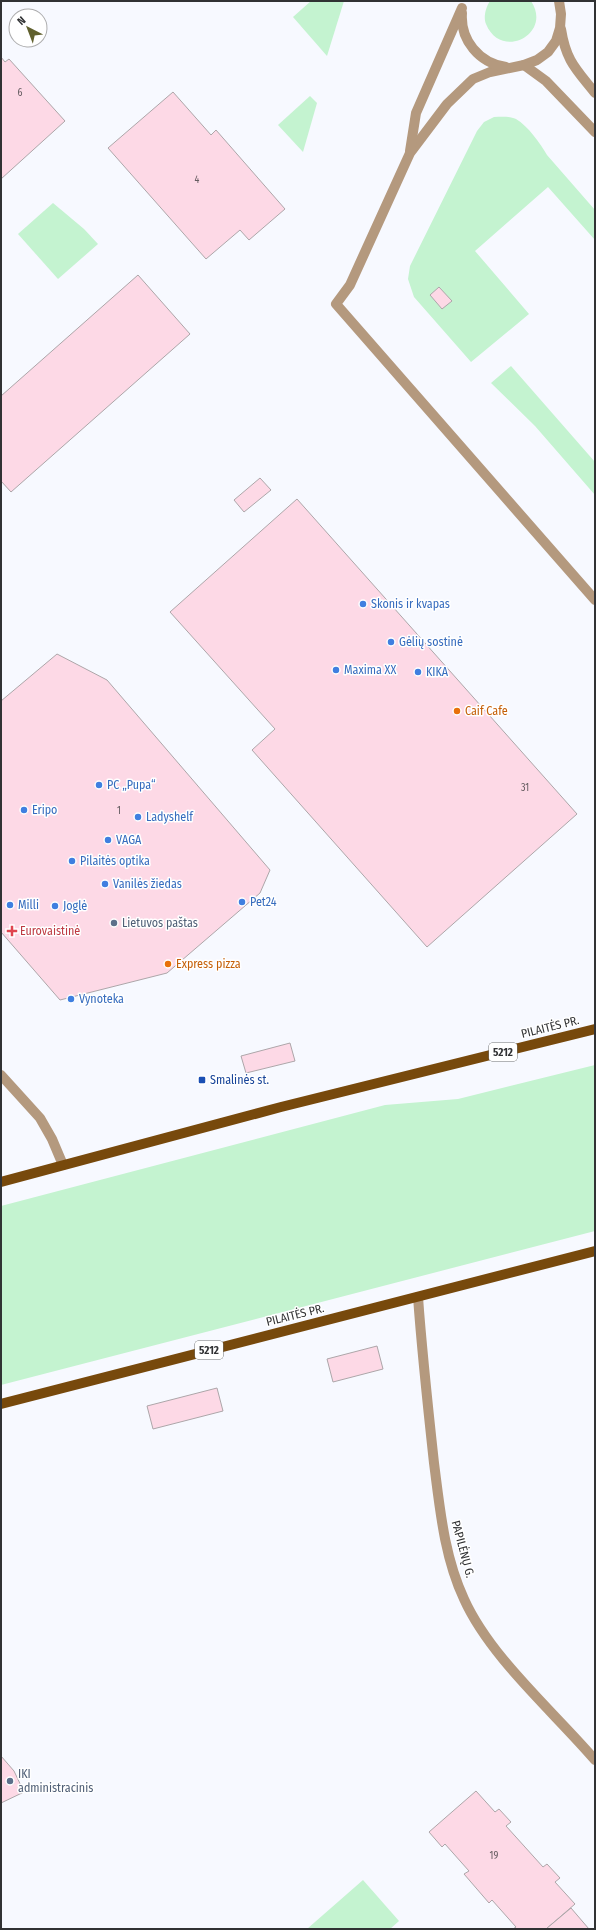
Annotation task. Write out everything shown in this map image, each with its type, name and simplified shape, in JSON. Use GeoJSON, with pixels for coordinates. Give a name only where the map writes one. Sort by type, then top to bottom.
{"type":"FeatureCollection","features":[{"type":"Feature","properties":{"kind":"main road","name":"PILAITĖS PR."},"geometry":{"type":"LineString","coordinates":[[1,1182],[281,1107],[595,1029]]}},
{"type":"Feature","properties":{"kind":"main road","name":"PILAITĖS PR."},"geometry":{"type":"LineString","coordinates":[[1,1404],[418,1298],[595,1251]]}},
{"type":"Feature","properties":{"kind":"street"},"geometry":{"type":"LineString","coordinates":[[559,1],[561,14],[560,28],[556,40],[548,52],[537,60],[524,65],[490,72],[474,79],[457,93],[410,152],[350,285],[336,304],[595,600]]}},
{"type":"Feature","properties":{"kind":"street"},"geometry":{"type":"LineString","coordinates":[[463,4],[461,23],[465,37],[474,50],[485,60],[497,65],[511,67]]}},
{"type":"Feature","properties":{"kind":"street"},"geometry":{"type":"LineString","coordinates":[[410,152],[416,113],[463,4]]}},
{"type":"Feature","properties":{"kind":"street"},"geometry":{"type":"LineString","coordinates":[[560,28],[567,57],[595,93]]}},
{"type":"Feature","properties":{"kind":"street"},"geometry":{"type":"LineString","coordinates":[[524,65],[546,81],[595,132]]}},
{"type":"Feature","properties":{"kind":"street"},"geometry":{"type":"LineString","coordinates":[[1,1075],[40,1118],[52,1139],[63,1165]]}},
{"type":"Feature","properties":{"kind":"street","name":"PAPILĖNŲ G."},"geometry":{"type":"LineString","coordinates":[[418,1298],[422,1368],[442,1523],[451,1565],[464,1599],[483,1632],[510,1668],[595,1760]]}},
{"type":"Feature","properties":{"kind":"green space"},"geometry":{"type":"Polygon","coordinates":[[[311,1],[344,1],[327,56],[293,17],[311,1]]]}},
{"type":"Feature","properties":{"kind":"green space"},"geometry":{"type":"Polygon","coordinates":[[[490,1],[531,1],[536,13],[535,24],[530,33],[522,39],[513,42],[502,41],[493,35],[486,24],[485,18],[486,9],[490,1]]]}},
{"type":"Feature","properties":{"kind":"green space"},"geometry":{"type":"Polygon","coordinates":[[[310,96],[317,103],[303,152],[278,125],[310,96]]]}},
{"type":"Feature","properties":{"kind":"green space"},"geometry":{"type":"Polygon","coordinates":[[[494,117],[513,118],[525,126],[547,155],[595,210],[595,240],[548,187],[475,251],[529,314],[471,362],[414,297],[408,279],[410,266],[477,131],[484,122],[494,117]]]}},
{"type":"Feature","properties":{"kind":"green space"},"geometry":{"type":"Polygon","coordinates":[[[53,203],[84,229],[98,244],[58,279],[18,234],[53,203]]]}},
{"type":"Feature","properties":{"kind":"green space"},"geometry":{"type":"Polygon","coordinates":[[[511,366],[595,462],[595,495],[535,426],[491,383],[511,366]]]}},
{"type":"Feature","properties":{"kind":"green space"},"geometry":{"type":"Polygon","coordinates":[[[595,1065],[595,1231],[1,1385],[1,1206],[385,1105],[458,1099],[595,1065]]]}},
{"type":"Feature","properties":{"kind":"green space"},"geometry":{"type":"Polygon","coordinates":[[[363,1880],[399,1921],[390,1929],[307,1929],[363,1880]]]}},
{"type":"Feature","properties":{"kind":"building"},"geometry":{"type":"Polygon","coordinates":[[[1,57],[5,62],[9,59],[65,121],[1,179],[1,57]]]}},
{"type":"Feature","properties":{"kind":"building"},"geometry":{"type":"Polygon","coordinates":[[[173,92],[211,135],[216,130],[285,209],[249,240],[240,230],[206,259],[108,148],[173,92]]]}},
{"type":"Feature","properties":{"kind":"building"},"geometry":{"type":"Polygon","coordinates":[[[138,275],[190,334],[11,492],[1,481],[1,396],[138,275]]]}},
{"type":"Feature","properties":{"kind":"building"},"geometry":{"type":"Polygon","coordinates":[[[439,287],[452,301],[442,309],[430,295],[439,287]]]}},
{"type":"Feature","properties":{"kind":"building"},"geometry":{"type":"Polygon","coordinates":[[[260,478],[271,490],[244,512],[234,500],[260,478]]]}},
{"type":"Feature","properties":{"kind":"building","name":"Maxima XX"},"geometry":{"type":"Polygon","coordinates":[[[297,499],[577,814],[427,947],[252,750],[275,729],[170,612],[297,499]]]}},
{"type":"Feature","properties":{"kind":"building","name":"PC „Pupa“"},"geometry":{"type":"Polygon","coordinates":[[[57,654],[107,680],[270,870],[260,893],[167,973],[60,1000],[1,932],[1,701],[57,654]]]}},
{"type":"Feature","properties":{"kind":"building"},"geometry":{"type":"Polygon","coordinates":[[[290,1043],[295,1061],[246,1073],[241,1056],[290,1043]]]}},
{"type":"Feature","properties":{"kind":"building"},"geometry":{"type":"Polygon","coordinates":[[[377,1346],[383,1369],[333,1382],[327,1359],[377,1346]]]}},
{"type":"Feature","properties":{"kind":"building"},"geometry":{"type":"Polygon","coordinates":[[[217,1388],[223,1411],[153,1429],[147,1406],[217,1388]]]}},
{"type":"Feature","properties":{"kind":"building","name":"IKI administracinis"},"geometry":{"type":"Polygon","coordinates":[[[1,1756],[14,1771],[24,1792],[1,1803],[1,1756]]]}},
{"type":"Feature","properties":{"kind":"building"},"geometry":{"type":"Polygon","coordinates":[[[476,1791],[495,1812],[499,1809],[511,1822],[506,1826],[543,1867],[547,1864],[560,1878],[555,1882],[575,1904],[546,1929],[513,1929],[516,1927],[492,1900],[489,1903],[464,1874],[469,1871],[445,1844],[442,1847],[429,1832],[476,1791]]]}},
{"type":"Feature","properties":{"kind":"building"},"geometry":{"type":"Polygon","coordinates":[[[571,1908],[589,1929],[546,1929],[571,1908]]]}},
{"type":"Feature","properties":{"kind":"place","name":"Skonis ir kvapas"},"geometry":{"type":"Point","coordinates":[363,604]}},
{"type":"Feature","properties":{"kind":"place","name":"Gėlių sostinė"},"geometry":{"type":"Point","coordinates":[391,642]}},
{"type":"Feature","properties":{"kind":"place","name":"Maxima XX"},"geometry":{"type":"Point","coordinates":[336,670]}},
{"type":"Feature","properties":{"kind":"place","name":"KIKA"},"geometry":{"type":"Point","coordinates":[418,672]}},
{"type":"Feature","properties":{"kind":"place","name":"Caif Cafe"},"geometry":{"type":"Point","coordinates":[457,711]}},
{"type":"Feature","properties":{"kind":"place","name":"PC „Pupa“"},"geometry":{"type":"Point","coordinates":[99,785]}},
{"type":"Feature","properties":{"kind":"place","name":"Eripo"},"geometry":{"type":"Point","coordinates":[24,810]}},
{"type":"Feature","properties":{"kind":"place","name":"Ladyshelf"},"geometry":{"type":"Point","coordinates":[138,817]}},
{"type":"Feature","properties":{"kind":"place","name":"VAGA"},"geometry":{"type":"Point","coordinates":[108,840]}},
{"type":"Feature","properties":{"kind":"place","name":"Pilaitės optika"},"geometry":{"type":"Point","coordinates":[72,861]}},
{"type":"Feature","properties":{"kind":"place","name":"Vanilės žiedas"},"geometry":{"type":"Point","coordinates":[105,884]}},
{"type":"Feature","properties":{"kind":"place","name":"Pet24"},"geometry":{"type":"Point","coordinates":[242,902]}},
{"type":"Feature","properties":{"kind":"place","name":"Milli"},"geometry":{"type":"Point","coordinates":[10,905]}},
{"type":"Feature","properties":{"kind":"place","name":"Joglė"},"geometry":{"type":"Point","coordinates":[55,906]}},
{"type":"Feature","properties":{"kind":"place","name":"Lietuvos paštas"},"geometry":{"type":"Point","coordinates":[114,923]}},
{"type":"Feature","properties":{"kind":"place","name":"Eurovaistinė"},"geometry":{"type":"Point","coordinates":[12,931]}},
{"type":"Feature","properties":{"kind":"place","name":"Express pizza"},"geometry":{"type":"Point","coordinates":[168,964]}},
{"type":"Feature","properties":{"kind":"place","name":"Vynoteka"},"geometry":{"type":"Point","coordinates":[71,999]}},
{"type":"Feature","properties":{"kind":"place","name":"Smalinės st."},"geometry":{"type":"Point","coordinates":[202,1080]}},
{"type":"Feature","properties":{"kind":"place","name":"IKI administracinis"},"geometry":{"type":"Point","coordinates":[10,1781]}}]}
